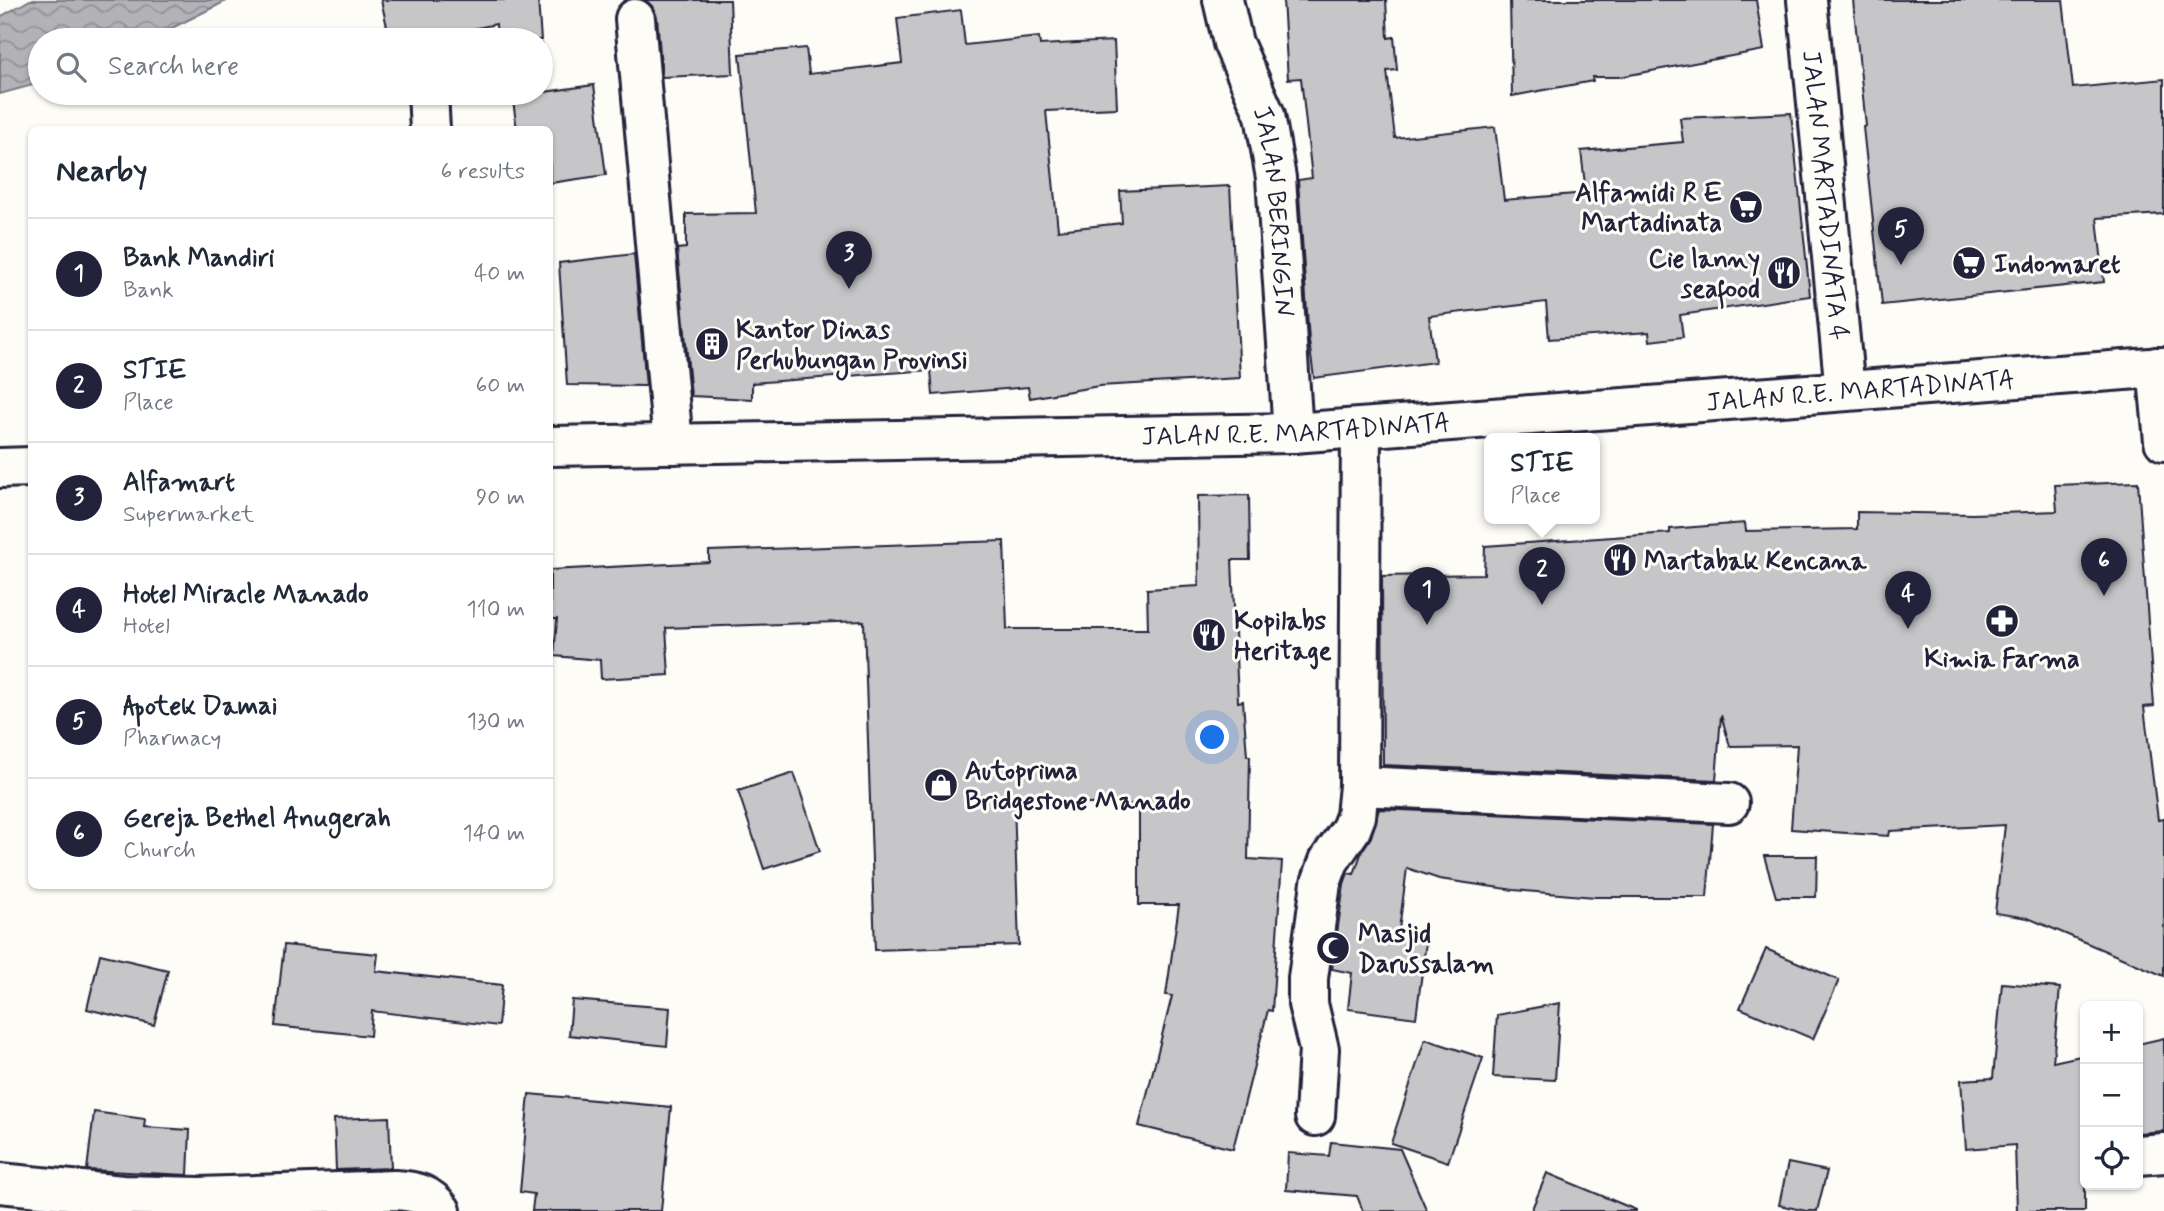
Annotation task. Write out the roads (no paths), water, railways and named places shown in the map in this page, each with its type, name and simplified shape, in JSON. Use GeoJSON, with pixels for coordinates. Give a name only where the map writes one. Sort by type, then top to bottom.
{"type":"FeatureCollection","features":[{"type":"Feature","properties":{"kind":"main road","name":"JALAN BERINGIN"},"geometry":{"type":"LineString","coordinates":[[1223,0],[1233,43],[1265,115],[1276,178],[1293,433]]}},
{"type":"Feature","properties":{"kind":"main road","name":"JALAN MARTADINATA 4"},"geometry":{"type":"LineString","coordinates":[[1807,0],[1845,391]]}},
{"type":"Feature","properties":{"kind":"main road"},"geometry":{"type":"LineString","coordinates":[[635,19],[673,444]]}},
{"type":"Feature","properties":{"kind":"main road"},"geometry":{"type":"LineString","coordinates":[[429,105],[430,126]]}},
{"type":"Feature","properties":{"kind":"main road","name":"JALAN R.E. MARTADINATA"},"geometry":{"type":"LineString","coordinates":[[553,446],[1293,433],[2161,367]]}},
{"type":"Feature","properties":{"kind":"main road"},"geometry":{"type":"LineString","coordinates":[[2161,367],[2164,441]]}},
{"type":"Feature","properties":{"kind":"main road"},"geometry":{"type":"LineString","coordinates":[[1315,1116],[1319,1049],[1308,1004],[1308,978],[1321,883],[1329,860],[1351,829],[1356,816],[1359,786],[1361,428]]}},
{"type":"Feature","properties":{"kind":"main road"},"geometry":{"type":"LineString","coordinates":[[0,468],[28,467]]}},
{"type":"Feature","properties":{"kind":"main road"},"geometry":{"type":"LineString","coordinates":[[1359,786],[1729,803]]}},
{"type":"Feature","properties":{"kind":"main road"},"geometry":{"type":"LineString","coordinates":[[2143,1155],[2164,1153]]}},
{"type":"Feature","properties":{"kind":"main road"},"geometry":{"type":"LineString","coordinates":[[0,1183],[122,1195],[200,1197],[395,1190],[418,1192],[435,1202],[440,1211]]}},
{"type":"Feature","properties":{"kind":"water"},"geometry":{"type":"Polygon","coordinates":[[[30,0],[228,0],[172,28],[28,28],[28,86],[0,94],[0,17],[30,0]]]}},
{"type":"Feature","properties":{"kind":"place","name":"Alfamidi R E Martadinata"},"geometry":{"type":"Point","coordinates":[1746,207]}},
{"type":"Feature","properties":{"kind":"place","name":"Indomaret"},"geometry":{"type":"Point","coordinates":[1969,263]}},
{"type":"Feature","properties":{"kind":"place","name":"Apotek Damai"},"geometry":{"type":"Point","coordinates":[1901,265]}},
{"type":"Feature","properties":{"kind":"place","name":"Cie lanny seafood"},"geometry":{"type":"Point","coordinates":[1784,273]}},
{"type":"Feature","properties":{"kind":"place","name":"Alfamart"},"geometry":{"type":"Point","coordinates":[849,289]}},
{"type":"Feature","properties":{"kind":"place","name":"Kantor Dinas Perhubungan Provinsi"},"geometry":{"type":"Point","coordinates":[712,344]}},
{"type":"Feature","properties":{"kind":"place","name":"Martabak Kencana"},"geometry":{"type":"Point","coordinates":[1620,560]}},
{"type":"Feature","properties":{"kind":"place","name":"Gereja Bethel Anugerah"},"geometry":{"type":"Point","coordinates":[2104,596]}},
{"type":"Feature","properties":{"kind":"place","name":"STIE"},"geometry":{"type":"Point","coordinates":[1542,605]}},
{"type":"Feature","properties":{"kind":"place","name":"Kimia Farma"},"geometry":{"type":"Point","coordinates":[2002,621]}},
{"type":"Feature","properties":{"kind":"place","name":"Bank Mandiri"},"geometry":{"type":"Point","coordinates":[1427,625]}},
{"type":"Feature","properties":{"kind":"place","name":"Hotel Miracle Manado"},"geometry":{"type":"Point","coordinates":[1908,629]}},
{"type":"Feature","properties":{"kind":"place","name":"Kopilabs Heritage"},"geometry":{"type":"Point","coordinates":[1209,635]}},
{"type":"Feature","properties":{"kind":"place","name":"Autoprima Bridgestone Manado"},"geometry":{"type":"Point","coordinates":[941,785]}},
{"type":"Feature","properties":{"kind":"place","name":"Masjid Darussalam"},"geometry":{"type":"Point","coordinates":[1333,948]}}]}
